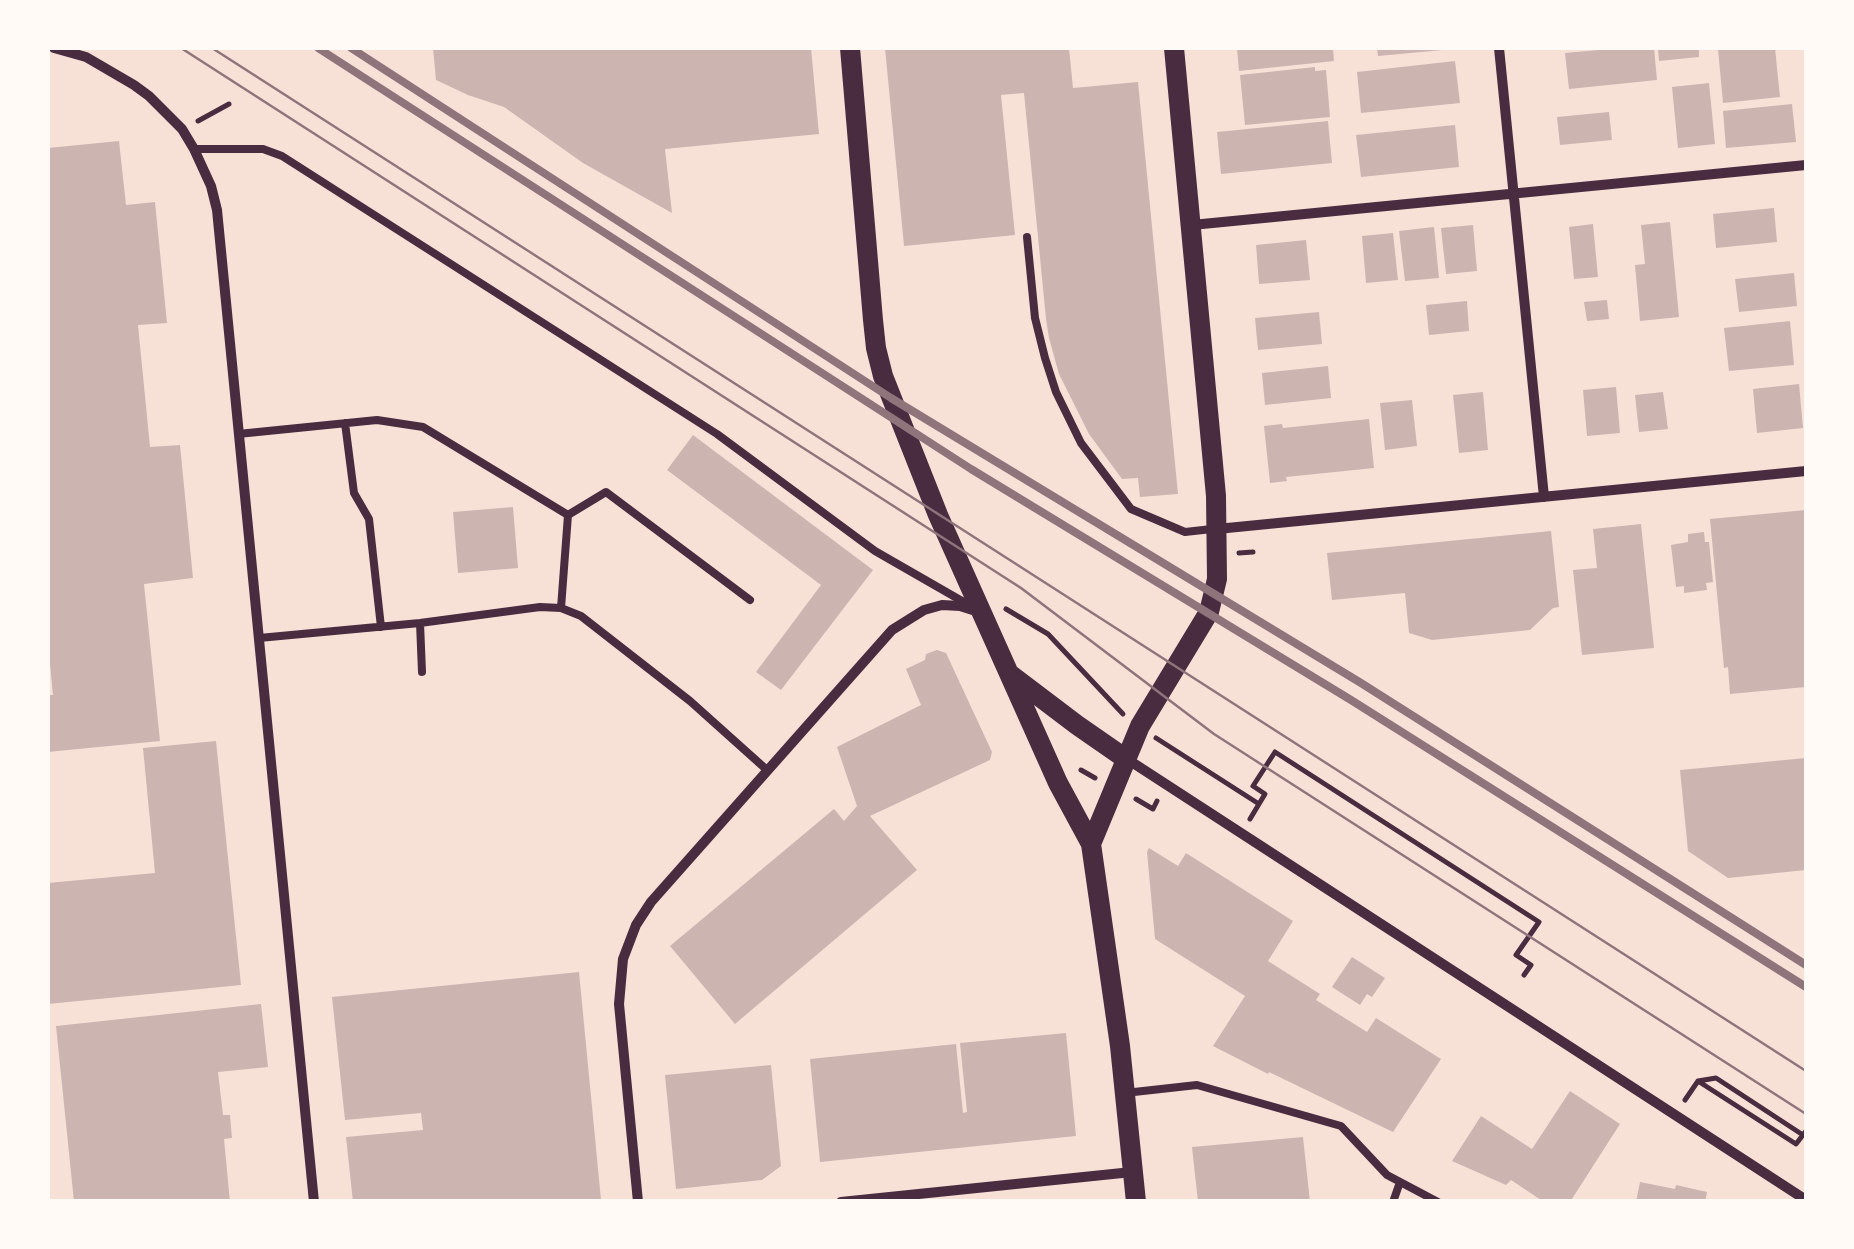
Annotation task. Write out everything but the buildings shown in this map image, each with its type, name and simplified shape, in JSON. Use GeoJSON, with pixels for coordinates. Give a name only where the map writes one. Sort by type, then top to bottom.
{"type":"FeatureCollection","features":[{"type":"Feature","properties":{"kind":"main road"},"geometry":{"type":"LineString","coordinates":[[850,48],[876,348],[883,376],[938,515],[1058,783],[1091,844],[1136,1202]]}},
{"type":"Feature","properties":{"kind":"main road"},"geometry":{"type":"LineString","coordinates":[[1091,844],[1140,726],[1208,612],[1217,579],[1217,529],[1174,48]]}},
{"type":"Feature","properties":{"kind":"main road"},"geometry":{"type":"LineString","coordinates":[[1009,673],[1126,759]]}},
{"type":"Feature","properties":{"kind":"street"},"geometry":{"type":"LineString","coordinates":[[54,48],[86,57],[149,96],[182,129],[194,149],[217,210],[314,1202]]}},
{"type":"Feature","properties":{"kind":"street"},"geometry":{"type":"LineString","coordinates":[[1499,48],[1544,496]]}},
{"type":"Feature","properties":{"kind":"street"},"geometry":{"type":"LineString","coordinates":[[1192,225],[1806,165]]}},
{"type":"Feature","properties":{"kind":"street"},"geometry":{"type":"LineString","coordinates":[[1217,529],[1806,470]]}},
{"type":"Feature","properties":{"kind":"street"},"geometry":{"type":"LineString","coordinates":[[638,1202],[619,1004],[623,959],[636,925],[767,770],[904,621],[942,605],[983,613]]}},
{"type":"Feature","properties":{"kind":"street"},"geometry":{"type":"LineString","coordinates":[[1126,759],[1806,1200]]}},
{"type":"Feature","properties":{"kind":"street"},"geometry":{"type":"LineString","coordinates":[[841,1202],[1133,1172]]}},
{"type":"Feature","properties":{"kind":"lane"},"geometry":{"type":"LineString","coordinates":[[194,149],[263,149],[282,156],[717,434],[875,551],[983,613]]}},
{"type":"Feature","properties":{"kind":"lane"},"geometry":{"type":"LineString","coordinates":[[1027,238],[1035,318],[1044,358],[1081,443],[1131,509],[1185,532],[1217,529]]}},
{"type":"Feature","properties":{"kind":"lane"},"geometry":{"type":"LineString","coordinates":[[238,434],[377,420],[423,427],[568,514]]}},
{"type":"Feature","properties":{"kind":"lane"},"geometry":{"type":"LineString","coordinates":[[345,423],[354,493],[369,518],[381,626]]}},
{"type":"Feature","properties":{"kind":"lane"},"geometry":{"type":"LineString","coordinates":[[568,514],[606,492],[750,600]]}},
{"type":"Feature","properties":{"kind":"lane"},"geometry":{"type":"LineString","coordinates":[[562,608],[568,514]]}},
{"type":"Feature","properties":{"kind":"lane"},"geometry":{"type":"LineString","coordinates":[[259,638],[540,607],[562,608],[582,616],[690,700],[767,770]]}},
{"type":"Feature","properties":{"kind":"lane"},"geometry":{"type":"LineString","coordinates":[[420,623],[422,672]]}},
{"type":"Feature","properties":{"kind":"lane"},"geometry":{"type":"LineString","coordinates":[[1125,1093],[1197,1085],[1341,1126],[1387,1175],[1438,1202]]}},
{"type":"Feature","properties":{"kind":"lane"},"geometry":{"type":"LineString","coordinates":[[1393,1202],[1400,1182]]}},
{"type":"Feature","properties":{"kind":"path"},"geometry":{"type":"LineString","coordinates":[[182,129],[230,104]]}},
{"type":"Feature","properties":{"kind":"path"},"geometry":{"type":"LineString","coordinates":[[1048,634],[1116,708]]}},
{"type":"Feature","properties":{"kind":"path"},"geometry":{"type":"LineString","coordinates":[[1140,726],[1259,804]]}},
{"type":"Feature","properties":{"kind":"path"},"geometry":{"type":"LineString","coordinates":[[1241,834],[1265,794],[1253,786],[1275,752],[1538,922],[1516,955],[1531,965],[1524,974]]}},
{"type":"Feature","properties":{"kind":"path"},"geometry":{"type":"LineString","coordinates":[[1675,1114],[1698,1081],[1716,1078],[1805,1133],[1796,1144],[1698,1081]]}},
{"type":"Feature","properties":{"kind":"tram line"},"geometry":{"type":"LineString","coordinates":[[181,48],[1021,588],[1214,734],[1806,1114]]}},
{"type":"Feature","properties":{"kind":"tram line"},"geometry":{"type":"LineString","coordinates":[[212,48],[1806,1071]]}},
{"type":"Feature","properties":{"kind":"railway"},"geometry":{"type":"LineString","coordinates":[[318,48],[971,469],[1351,700],[1806,987]]}},
{"type":"Feature","properties":{"kind":"railway"},"geometry":{"type":"LineString","coordinates":[[351,48],[891,398],[1361,683],[1806,965]]}}]}
